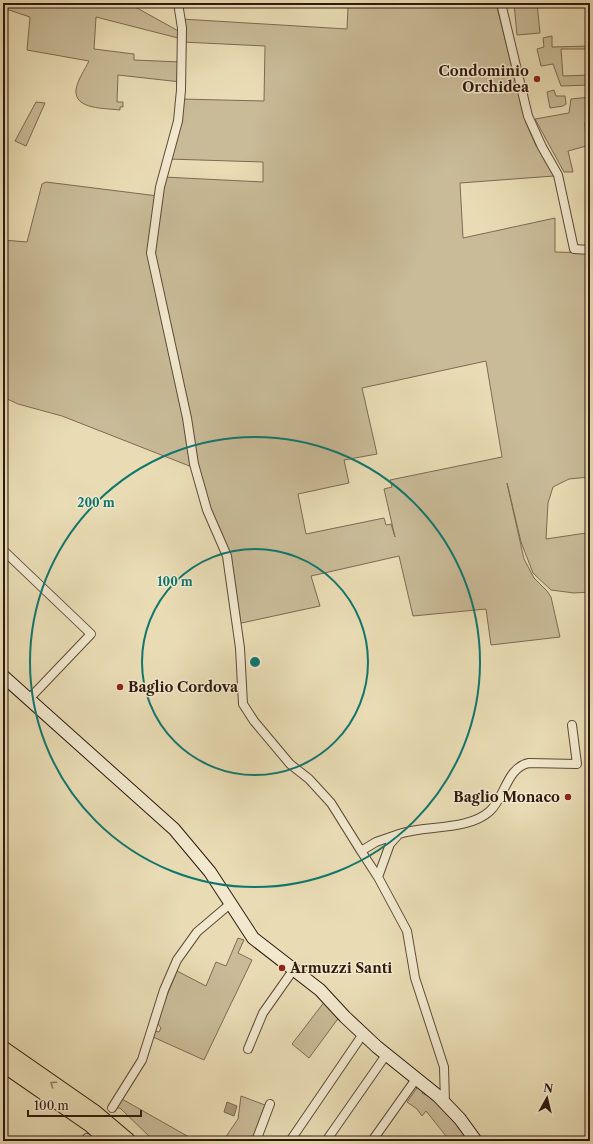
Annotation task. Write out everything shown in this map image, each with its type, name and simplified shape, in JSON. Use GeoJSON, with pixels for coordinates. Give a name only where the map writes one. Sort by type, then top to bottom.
{"type":"FeatureCollection","features":[{"type":"Feature","properties":{"kind":"highway"},"geometry":{"type":"LineString","coordinates":[[3,1049],[95,1113],[128,1141]]}},
{"type":"Feature","properties":{"kind":"highway"},"geometry":{"type":"LineString","coordinates":[[3,1064],[90,1124],[109,1141]]}},
{"type":"Feature","properties":{"kind":"street"},"geometry":{"type":"LineString","coordinates":[[178,3],[182,28],[178,121],[160,186],[151,253],[186,412],[194,464],[207,510],[227,556],[240,648],[243,704],[254,721],[290,764],[309,779],[331,803],[378,877],[407,931],[415,978],[444,1067],[445,1103]]}},
{"type":"Feature","properties":{"kind":"street"},"geometry":{"type":"LineString","coordinates":[[501,3],[528,116],[542,147],[558,175],[574,249],[590,250]]}},
{"type":"Feature","properties":{"kind":"street"},"geometry":{"type":"LineString","coordinates":[[3,550],[91,634],[28,700]]}},
{"type":"Feature","properties":{"kind":"street"},"geometry":{"type":"LineString","coordinates":[[3,676],[28,700],[124,783],[174,829],[210,872],[253,938],[320,990],[363,1034],[445,1103],[460,1119],[476,1141]]}},
{"type":"Feature","properties":{"kind":"street"},"geometry":{"type":"LineString","coordinates":[[361,851],[376,842],[411,830],[460,824],[478,818],[489,812],[498,801],[515,769],[522,764],[577,764],[572,724]]}},
{"type":"Feature","properties":{"kind":"street"},"geometry":{"type":"LineString","coordinates":[[378,877],[388,849],[398,834]]}},
{"type":"Feature","properties":{"kind":"street"},"geometry":{"type":"LineString","coordinates":[[376,842],[384,842],[388,849]]}},
{"type":"Feature","properties":{"kind":"street"},"geometry":{"type":"LineString","coordinates":[[112,1108],[142,1060],[164,990],[177,960],[198,932],[230,904]]}},
{"type":"Feature","properties":{"kind":"street"},"geometry":{"type":"LineString","coordinates":[[248,1049],[263,1013],[294,969]]}},
{"type":"Feature","properties":{"kind":"street"},"geometry":{"type":"LineString","coordinates":[[290,1141],[363,1034]]}},
{"type":"Feature","properties":{"kind":"street"},"geometry":{"type":"LineString","coordinates":[[326,1141],[386,1054]]}},
{"type":"Feature","properties":{"kind":"street"},"geometry":{"type":"LineString","coordinates":[[372,1141],[416,1079]]}},
{"type":"Feature","properties":{"kind":"street"},"geometry":{"type":"LineString","coordinates":[[256,1141],[270,1104]]}},
{"type":"Feature","properties":{"kind":"shaded area"},"geometry":{"type":"Polygon","coordinates":[[[3,3],[128,3],[182,33],[181,19],[347,29],[348,7],[263,3],[496,3],[526,123],[536,146],[547,160],[554,176],[460,183],[463,238],[555,218],[555,252],[590,253],[590,477],[569,479],[553,487],[548,503],[546,539],[586,533],[587,538],[590,538],[590,592],[574,593],[551,590],[533,573],[521,542],[507,483],[524,559],[534,578],[551,597],[560,637],[491,645],[486,609],[413,616],[399,556],[311,576],[320,606],[237,624],[227,556],[192,467],[62,416],[18,404],[3,397],[3,240],[27,242],[42,184],[46,182],[158,196],[163,177],[263,182],[263,162],[168,159],[180,99],[264,101],[265,46],[182,42],[182,39],[96,17],[94,49],[134,54],[134,60],[181,62],[181,82],[118,75],[117,102],[123,102],[123,107],[120,107],[120,110],[92,107],[85,105],[80,101],[77,97],[76,90],[81,75],[89,61],[27,50],[30,17],[3,8],[3,3]],[[486,361],[362,388],[377,454],[344,460],[349,483],[298,494],[306,534],[384,518],[386,525],[391,524],[395,537],[384,489],[392,487],[390,480],[502,457],[486,361]]]}},
{"type":"Feature","properties":{"kind":"shaded area"},"geometry":{"type":"Polygon","coordinates":[[[514,3],[537,3],[540,33],[517,35],[514,3]]]}},
{"type":"Feature","properties":{"kind":"shaded area"},"geometry":{"type":"Polygon","coordinates":[[[552,36],[552,47],[590,46],[590,49],[561,49],[563,76],[590,75],[590,85],[561,86],[553,64],[541,66],[537,49],[544,47],[543,38],[552,36]]]}},
{"type":"Feature","properties":{"kind":"shaded area"},"geometry":{"type":"Polygon","coordinates":[[[554,90],[556,96],[565,96],[566,104],[563,106],[550,108],[547,92],[554,90]]]}},
{"type":"Feature","properties":{"kind":"shaded area"},"geometry":{"type":"Polygon","coordinates":[[[590,97],[590,122],[585,122],[586,142],[590,142],[590,145],[568,151],[573,172],[564,172],[535,119],[569,113],[571,99],[590,97]]]}},
{"type":"Feature","properties":{"kind":"shaded area"},"geometry":{"type":"Polygon","coordinates":[[[36,102],[45,103],[26,146],[15,141],[36,102]]]}},
{"type":"Feature","properties":{"kind":"shaded area"},"geometry":{"type":"Polygon","coordinates":[[[238,938],[244,940],[238,953],[252,960],[204,1060],[153,1037],[155,1031],[159,1032],[161,1028],[158,1024],[163,1005],[177,971],[206,986],[216,962],[226,966],[238,938]]]}},
{"type":"Feature","properties":{"kind":"shaded area"},"geometry":{"type":"Polygon","coordinates":[[[325,1001],[340,1016],[309,1058],[292,1044],[325,1001]]]}},
{"type":"Feature","properties":{"kind":"shaded area"},"geometry":{"type":"Polygon","coordinates":[[[419,1085],[423,1090],[422,1093],[425,1095],[429,1092],[472,1141],[450,1141],[426,1111],[422,1116],[417,1109],[407,1102],[419,1085]]]}},
{"type":"Feature","properties":{"kind":"shaded area"},"geometry":{"type":"Polygon","coordinates":[[[241,1096],[265,1105],[252,1141],[223,1141],[238,1119],[241,1096]]]}},
{"type":"Feature","properties":{"kind":"shaded area"},"geometry":{"type":"Polygon","coordinates":[[[122,1099],[196,1141],[154,1141],[120,1108],[116,1108],[122,1099]]]}},
{"type":"Feature","properties":{"kind":"shaded area"},"geometry":{"type":"Polygon","coordinates":[[[227,1102],[237,1106],[234,1116],[224,1112],[227,1102]]]}},
{"type":"Feature","properties":{"kind":"place","name":"Condominio Orchidea"},"geometry":{"type":"Point","coordinates":[537,79]}},
{"type":"Feature","properties":{"kind":"place","name":"Baglio Cordova"},"geometry":{"type":"Point","coordinates":[120,687]}},
{"type":"Feature","properties":{"kind":"place","name":"Baglio Monaco"},"geometry":{"type":"Point","coordinates":[568,797]}},
{"type":"Feature","properties":{"kind":"place","name":"Armuzzi Santi"},"geometry":{"type":"Point","coordinates":[282,968]}}]}
